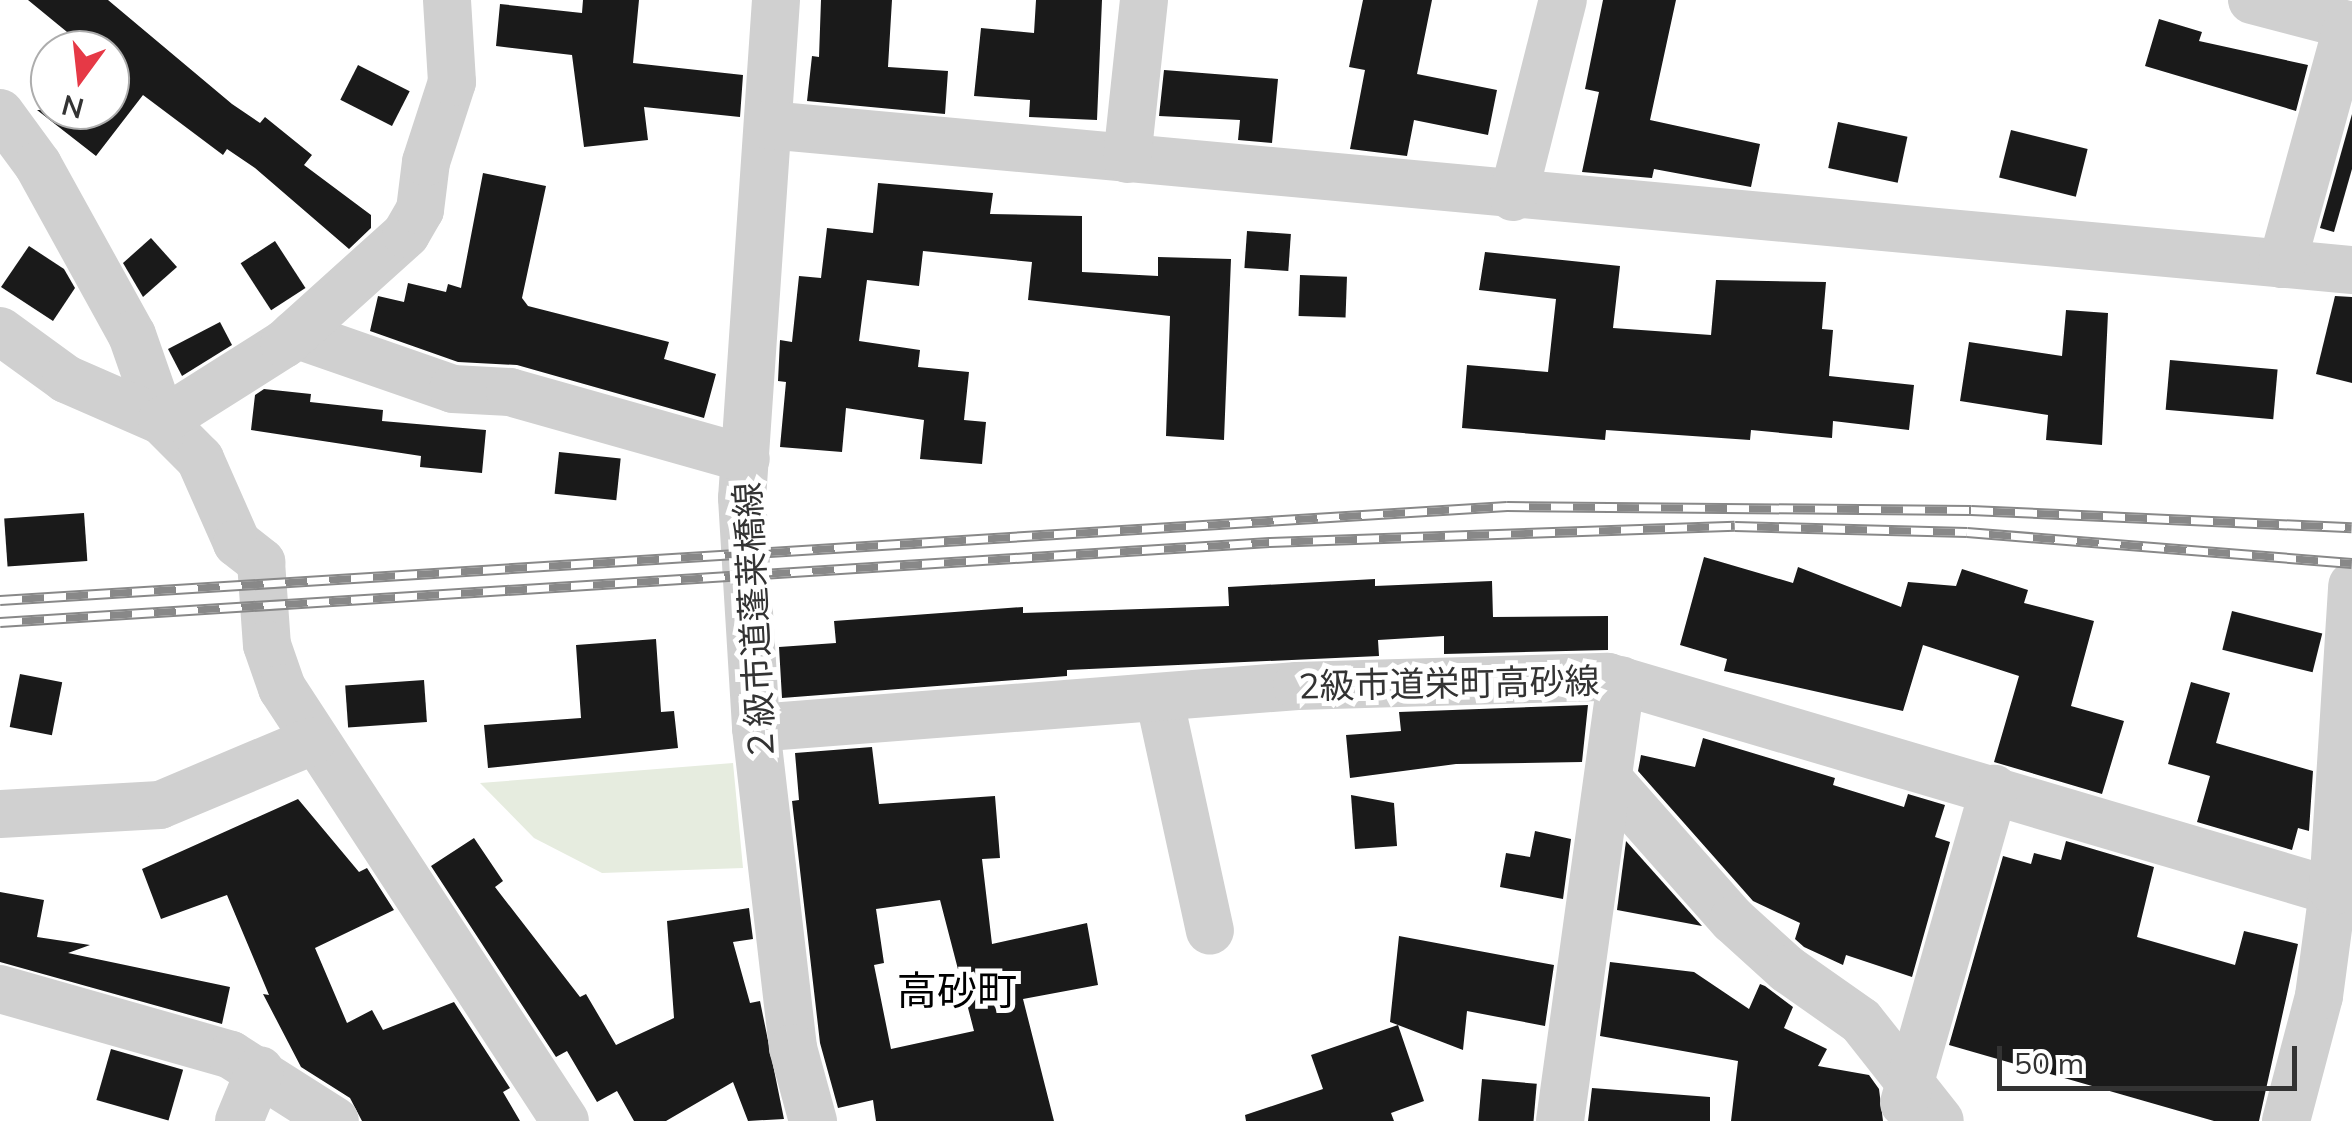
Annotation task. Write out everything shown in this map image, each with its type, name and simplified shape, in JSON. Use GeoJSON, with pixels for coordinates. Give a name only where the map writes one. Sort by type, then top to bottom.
{"type":"FeatureCollection","features":[{"type":"Feature","properties":{"kind":"street"},"geometry":{"type":"LineString","coordinates":[[162,421],[296,334],[406,234],[420,210],[426,162],[452,82],[447,0]]}},
{"type":"Feature","properties":{"kind":"street","name":"２級市道蓬莱橋線"},"geometry":{"type":"LineString","coordinates":[[776,0],[742,498],[756,728],[793,1048],[812,1121]]}},
{"type":"Feature","properties":{"kind":"street"},"geometry":{"type":"LineString","coordinates":[[1127,159],[1144,0]]}},
{"type":"Feature","properties":{"kind":"street"},"geometry":{"type":"LineString","coordinates":[[1513,197],[1563,0]]}},
{"type":"Feature","properties":{"kind":"street"},"geometry":{"type":"LineString","coordinates":[[2252,0],[2350,26],[2282,264]]}},
{"type":"Feature","properties":{"kind":"street"},"geometry":{"type":"LineString","coordinates":[[0,113],[38,165],[132,335],[162,421]]}},
{"type":"Feature","properties":{"kind":"street"},"geometry":{"type":"LineString","coordinates":[[768,125],[1513,197],[2352,270]]}},
{"type":"Feature","properties":{"kind":"street"},"geometry":{"type":"LineString","coordinates":[[0,332],[66,379],[162,421],[200,459],[237,543],[261,562],[267,645],[312,741],[564,1121]]}},
{"type":"Feature","properties":{"kind":"street"},"geometry":{"type":"LineString","coordinates":[[296,334],[453,389],[510,392],[746,459]]}},
{"type":"Feature","properties":{"kind":"street"},"geometry":{"type":"LineString","coordinates":[[2286,1121],[2343,894],[2352,586]]}},
{"type":"Feature","properties":{"kind":"street"},"geometry":{"type":"LineString","coordinates":[[1560,1121],[1620,680]]}},
{"type":"Feature","properties":{"kind":"street","name":"2級市道栄町高砂線"},"geometry":{"type":"LineString","coordinates":[[756,728],[1316,686],[1620,680],[2343,894]]}},
{"type":"Feature","properties":{"kind":"street"},"geometry":{"type":"LineString","coordinates":[[1159,697],[1210,930]]}},
{"type":"Feature","properties":{"kind":"street"},"geometry":{"type":"LineString","coordinates":[[0,814],[160,805],[312,741]]}},
{"type":"Feature","properties":{"kind":"street"},"geometry":{"type":"LineString","coordinates":[[1609,780],[1734,920],[1786,969],[1860,1021],[1904,1102],[1940,1121]]}},
{"type":"Feature","properties":{"kind":"street"},"geometry":{"type":"LineString","coordinates":[[1904,1102],[1994,789]]}},
{"type":"Feature","properties":{"kind":"street"},"geometry":{"type":"LineString","coordinates":[[0,989],[231,1055],[335,1121]]}},
{"type":"Feature","properties":{"kind":"street"},"geometry":{"type":"LineString","coordinates":[[240,1121],[260,1070]]}},
{"type":"Feature","properties":{"kind":"shaded area"},"geometry":{"type":"Polygon","coordinates":[[[733,763],[743,868],[602,873],[534,838],[480,783],[733,763]]]}},
{"type":"Feature","properties":{"kind":"building"},"geometry":{"type":"Polygon","coordinates":[[[28,0],[108,0],[232,104],[260,123],[265,117],[312,155],[304,165],[371,215],[371,228],[349,249],[255,168],[227,149],[223,155],[143,95],[130,112],[130,30],[65,30],[28,0]]]}},
{"type":"Feature","properties":{"kind":"building"},"geometry":{"type":"Polygon","coordinates":[[[583,0],[639,0],[633,63],[743,75],[740,117],[644,107],[648,140],[584,147],[572,55],[496,46],[500,4],[582,13],[583,0]]]}},
{"type":"Feature","properties":{"kind":"building"},"geometry":{"type":"Polygon","coordinates":[[[821,0],[892,0],[888,67],[948,71],[945,114],[807,101],[812,56],[819,57],[821,0]]]}},
{"type":"Feature","properties":{"kind":"building"},"geometry":{"type":"Polygon","coordinates":[[[1036,0],[1102,0],[1097,120],[1029,117],[1030,100],[974,96],[981,28],[1034,33],[1036,0]]]}},
{"type":"Feature","properties":{"kind":"building"},"geometry":{"type":"Polygon","coordinates":[[[1363,0],[1432,0],[1417,74],[1497,90],[1488,135],[1414,120],[1407,156],[1350,149],[1365,70],[1349,67],[1363,0]]]}},
{"type":"Feature","properties":{"kind":"building"},"geometry":{"type":"Polygon","coordinates":[[[1603,0],[1676,0],[1650,120],[1760,144],[1751,187],[1654,169],[1652,178],[1582,172],[1599,92],[1585,89],[1603,0]]]}},
{"type":"Feature","properties":{"kind":"building"},"geometry":{"type":"Polygon","coordinates":[[[2159,19],[2202,32],[2199,41],[2308,65],[2296,111],[2145,66],[2159,19]]]}},
{"type":"Feature","properties":{"kind":"building"},"geometry":{"type":"Polygon","coordinates":[[[358,65],[410,91],[392,126],[340,100],[358,65]]]}},
{"type":"Feature","properties":{"kind":"building"},"geometry":{"type":"Polygon","coordinates":[[[1164,70],[1278,79],[1272,143],[1238,140],[1240,120],[1159,116],[1164,70]]]}},
{"type":"Feature","properties":{"kind":"building"},"geometry":{"type":"Polygon","coordinates":[[[2352,114],[2352,169],[2334,232],[2320,228],[2352,114]]]}},
{"type":"Feature","properties":{"kind":"building"},"geometry":{"type":"Polygon","coordinates":[[[1838,122],[1907,137],[1898,183],[1828,168],[1838,122]]]}},
{"type":"Feature","properties":{"kind":"building"},"geometry":{"type":"Polygon","coordinates":[[[63,130],[116,130],[96,156],[63,130]]]}},
{"type":"Feature","properties":{"kind":"building"},"geometry":{"type":"Polygon","coordinates":[[[2011,130],[2088,149],[2076,197],[1999,178],[2011,130]]]}},
{"type":"Feature","properties":{"kind":"building"},"geometry":{"type":"Polygon","coordinates":[[[483,173],[546,186],[522,298],[528,306],[669,342],[664,359],[716,374],[704,418],[517,365],[458,362],[370,331],[378,296],[404,302],[408,283],[446,292],[448,284],[461,288],[483,173]]]}},
{"type":"Feature","properties":{"kind":"building"},"geometry":{"type":"Polygon","coordinates":[[[878,183],[993,193],[990,214],[1082,216],[1082,272],[1158,276],[1158,257],[1231,259],[1224,440],[1166,436],[1170,316],[1028,300],[1032,262],[923,251],[919,286],[867,280],[859,341],[920,350],[918,367],[969,372],[964,420],[986,422],[982,464],[920,459],[924,420],[846,408],[842,452],[780,447],[786,382],[778,381],[780,340],[792,342],[799,276],[821,278],[827,228],[873,233],[878,183]]]}},
{"type":"Feature","properties":{"kind":"building"},"geometry":{"type":"Polygon","coordinates":[[[1247,231],[1291,234],[1288,271],[1244,268],[1247,231]]]}},
{"type":"Feature","properties":{"kind":"building"},"geometry":{"type":"Polygon","coordinates":[[[151,238],[177,267],[143,297],[123,263],[151,238]]]}},
{"type":"Feature","properties":{"kind":"building"},"geometry":{"type":"Polygon","coordinates":[[[275,241],[305,288],[271,310],[241,263],[275,241]]]}},
{"type":"Feature","properties":{"kind":"building"},"geometry":{"type":"Polygon","coordinates":[[[29,246],[64,269],[75,288],[53,321],[1,287],[29,246]]]}},
{"type":"Feature","properties":{"kind":"building"},"geometry":{"type":"Polygon","coordinates":[[[1485,252],[1620,266],[1613,328],[1711,335],[1716,280],[1826,282],[1822,329],[1833,330],[1829,376],[1914,385],[1909,430],[1833,421],[1832,438],[1751,430],[1750,440],[1606,430],[1605,440],[1462,428],[1467,365],[1548,372],[1556,299],[1479,290],[1485,252]]]}},
{"type":"Feature","properties":{"kind":"building"},"geometry":{"type":"Polygon","coordinates":[[[1300,275],[1347,277],[1346,318],[1299,316],[1300,275]]]}},
{"type":"Feature","properties":{"kind":"building"},"geometry":{"type":"Polygon","coordinates":[[[2335,296],[2352,297],[2352,383],[2316,374],[2335,296]]]}},
{"type":"Feature","properties":{"kind":"building"},"geometry":{"type":"Polygon","coordinates":[[[2066,310],[2108,313],[2102,445],[2046,440],[2048,415],[1960,401],[1969,342],[2062,356],[2066,310]]]}},
{"type":"Feature","properties":{"kind":"building"},"geometry":{"type":"Polygon","coordinates":[[[220,322],[232,345],[182,376],[168,349],[220,322]]]}},
{"type":"Feature","properties":{"kind":"building"},"geometry":{"type":"Polygon","coordinates":[[[2170,360],[2278,369],[2273,419],[2166,410],[2170,360]]]}},
{"type":"Feature","properties":{"kind":"building"},"geometry":{"type":"Polygon","coordinates":[[[264,389],[311,394],[310,402],[383,410],[382,421],[486,430],[482,473],[420,467],[421,456],[251,430],[255,395],[264,389]]]}},
{"type":"Feature","properties":{"kind":"building"},"geometry":{"type":"Polygon","coordinates":[[[559,452],[621,458],[616,500],[555,494],[559,452]]]}},
{"type":"Feature","properties":{"kind":"building"},"geometry":{"type":"Polygon","coordinates":[[[84,513],[87,561],[8,566],[4,519],[84,513]]]}},
{"type":"Feature","properties":{"kind":"building"},"geometry":{"type":"Polygon","coordinates":[[[1704,557],[1793,583],[1798,567],[1901,607],[1908,582],[1956,586],[1962,569],[2028,590],[2024,603],[2094,621],[2071,706],[2124,721],[2102,794],[1994,762],[2019,676],[1923,645],[1903,711],[1724,671],[1727,659],[1680,645],[1704,557]]]}},
{"type":"Feature","properties":{"kind":"building"},"geometry":{"type":"Polygon","coordinates":[[[1375,579],[1375,586],[1492,581],[1493,617],[1608,616],[1608,650],[1444,654],[1444,636],[1378,640],[1379,656],[1067,670],[1067,676],[782,698],[779,647],[836,643],[834,621],[1023,607],[1023,613],[1229,606],[1228,587],[1375,579]]]}},
{"type":"Feature","properties":{"kind":"building"},"geometry":{"type":"Polygon","coordinates":[[[2232,611],[2322,633],[2313,672],[2222,650],[2232,611]]]}},
{"type":"Feature","properties":{"kind":"building"},"geometry":{"type":"Polygon","coordinates":[[[656,639],[661,712],[674,711],[678,748],[488,768],[484,725],[581,718],[576,645],[656,639]]]}},
{"type":"Feature","properties":{"kind":"building"},"geometry":{"type":"Polygon","coordinates":[[[20,674],[62,682],[52,735],[10,727],[20,674]]]}},
{"type":"Feature","properties":{"kind":"building"},"geometry":{"type":"Polygon","coordinates":[[[424,680],[427,722],[348,727],[345,686],[424,680]]]}},
{"type":"Feature","properties":{"kind":"building"},"geometry":{"type":"Polygon","coordinates":[[[2191,682],[2230,693],[2216,743],[2313,771],[2309,831],[2298,828],[2292,850],[2197,822],[2210,776],[2168,764],[2191,682]]]}},
{"type":"Feature","properties":{"kind":"building"},"geometry":{"type":"Polygon","coordinates":[[[1588,705],[1582,762],[1456,764],[1350,778],[1346,735],[1401,731],[1399,712],[1588,705]]]}},
{"type":"Feature","properties":{"kind":"building"},"geometry":{"type":"Polygon","coordinates":[[[1703,738],[1835,778],[1833,785],[1904,807],[1908,794],[1945,805],[1935,837],[1950,842],[1912,977],[1846,955],[1843,965],[1804,947],[1795,939],[1800,923],[1753,901],[1638,771],[1641,755],[1695,767],[1703,738]]]}},
{"type":"Feature","properties":{"kind":"building"},"geometry":{"type":"Polygon","coordinates":[[[872,747],[879,804],[995,796],[1000,858],[982,859],[992,944],[1087,923],[1098,985],[1023,999],[1054,1121],[876,1121],[873,1100],[838,1108],[820,1043],[792,801],[799,800],[795,753],[872,747]],[[940,900],[876,909],[884,963],[874,965],[891,1049],[974,1031],[940,900]]]}},
{"type":"Feature","properties":{"kind":"building"},"geometry":{"type":"Polygon","coordinates":[[[1351,795],[1394,803],[1397,846],[1355,849],[1351,795]]]}},
{"type":"Feature","properties":{"kind":"building"},"geometry":{"type":"Polygon","coordinates":[[[298,799],[359,872],[367,868],[394,910],[315,948],[347,1023],[372,1010],[383,1030],[454,1002],[510,1088],[503,1092],[520,1121],[362,1121],[350,1098],[301,1067],[263,994],[269,995],[227,895],[161,919],[142,869],[298,799]]]}},
{"type":"Feature","properties":{"kind":"building"},"geometry":{"type":"Polygon","coordinates":[[[1535,831],[1571,839],[1563,899],[1500,887],[1506,853],[1530,857],[1535,831]]]}},
{"type":"Feature","properties":{"kind":"building"},"geometry":{"type":"Polygon","coordinates":[[[474,838],[503,881],[495,887],[580,997],[586,994],[616,1045],[674,1018],[667,921],[749,908],[753,939],[733,942],[750,1003],[760,1001],[784,1119],[748,1121],[733,1082],[666,1121],[634,1121],[617,1091],[597,1102],[567,1051],[556,1057],[431,866],[474,838]]]}},
{"type":"Feature","properties":{"kind":"building"},"geometry":{"type":"Polygon","coordinates":[[[1626,841],[1702,926],[1617,910],[1626,841]]]}},
{"type":"Feature","properties":{"kind":"building"},"geometry":{"type":"Polygon","coordinates":[[[2066,841],[2154,867],[2137,937],[2235,965],[2244,931],[2298,944],[2259,1121],[2214,1121],[1949,1045],[2003,856],[2031,864],[2034,853],[2061,860],[2066,841]]]}},
{"type":"Feature","properties":{"kind":"building"},"geometry":{"type":"Polygon","coordinates":[[[0,892],[44,900],[37,937],[90,945],[68,953],[230,987],[222,1024],[0,962],[0,892]]]}},
{"type":"Feature","properties":{"kind":"building"},"geometry":{"type":"Polygon","coordinates":[[[1399,936],[1554,965],[1545,1026],[1467,1011],[1463,1050],[1390,1022],[1399,936]]]}},
{"type":"Feature","properties":{"kind":"building"},"geometry":{"type":"Polygon","coordinates":[[[1610,962],[1694,972],[1749,1009],[1760,984],[1765,986],[1793,1007],[1784,1028],[1827,1049],[1818,1066],[1869,1075],[1879,1089],[1883,1121],[1731,1121],[1738,1061],[1600,1036],[1610,962]]]}},
{"type":"Feature","properties":{"kind":"building"},"geometry":{"type":"Polygon","coordinates":[[[1398,1025],[1424,1101],[1391,1113],[1394,1121],[1246,1121],[1245,1115],[1323,1089],[1311,1055],[1398,1025]]]}},
{"type":"Feature","properties":{"kind":"building"},"geometry":{"type":"Polygon","coordinates":[[[111,1049],[183,1070],[168,1121],[96,1100],[111,1049]]]}},
{"type":"Feature","properties":{"kind":"building"},"geometry":{"type":"Polygon","coordinates":[[[1482,1079],[1537,1084],[1534,1121],[1478,1121],[1482,1079]]]}},
{"type":"Feature","properties":{"kind":"building"},"geometry":{"type":"Polygon","coordinates":[[[1592,1088],[1710,1097],[1710,1121],[1588,1121],[1592,1088]]]}},
{"type":"Feature","properties":{"kind":"railway"},"geometry":{"type":"LineString","coordinates":[[0,600],[1507,506],[1971,510],[2352,527]]}},
{"type":"Feature","properties":{"kind":"railway"},"geometry":{"type":"LineString","coordinates":[[0,622],[1269,542],[1735,526],[1967,532],[2352,563]]}},
{"type":"Feature","properties":{"kind":"district","name":"高砂町"},"geometry":{"type":"Point","coordinates":[957,990]}}]}
